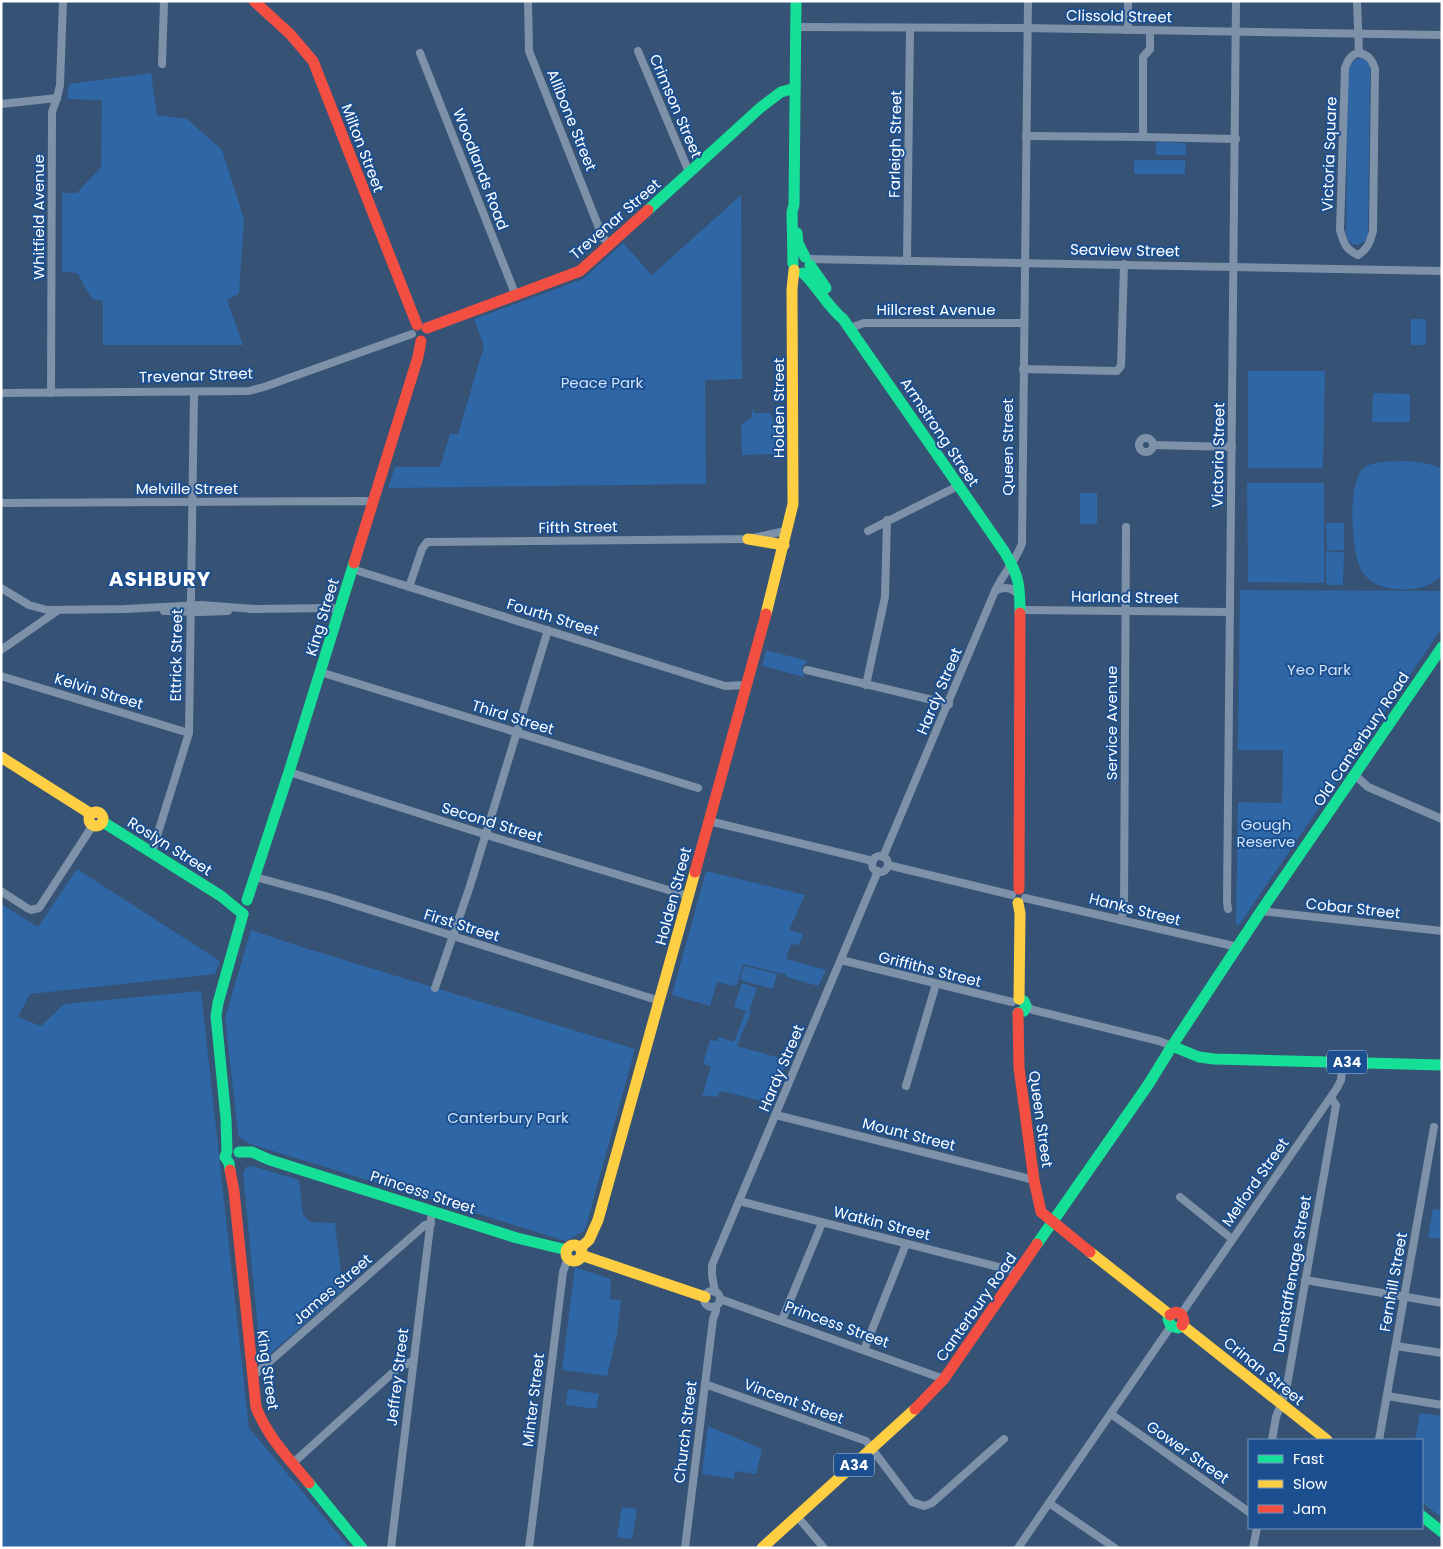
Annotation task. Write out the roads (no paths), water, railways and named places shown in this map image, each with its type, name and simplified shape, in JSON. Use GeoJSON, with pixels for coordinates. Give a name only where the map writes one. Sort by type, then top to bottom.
{"type":"FeatureCollection","features":[{"type":"Feature","properties":{"kind":"main road","name":"Milton Street"},"geometry":{"type":"LineString","coordinates":[[254,1],[290,34],[313,61],[419,332]]}},
{"type":"Feature","properties":{"kind":"main road","name":"Holden Street"},"geometry":{"type":"LineString","coordinates":[[581,1251],[594,1231],[747,685],[784,536],[798,504],[797,292],[802,266],[792,212],[794,205],[796,1]]}},
{"type":"Feature","properties":{"kind":"main road","name":"Trevenar Street"},"geometry":{"type":"LineString","coordinates":[[419,332],[580,271],[776,95],[786,89],[795,88]]}},
{"type":"Feature","properties":{"kind":"main road","name":"Armstrong Street"},"geometry":{"type":"LineString","coordinates":[[802,266],[842,311],[846,324],[1011,563]]}},
{"type":"Feature","properties":{"kind":"main road","name":"King Street"},"geometry":{"type":"LineString","coordinates":[[362,1548],[262,1423],[256,1407],[234,1191],[235,1156],[226,1119],[216,1009],[242,907],[255,876],[289,772],[418,357],[419,332]]}},
{"type":"Feature","properties":{"kind":"main road"},"geometry":{"type":"LineString","coordinates":[[748,539],[784,536]]}},
{"type":"Feature","properties":{"kind":"main road","name":"Queen Street"},"geometry":{"type":"LineString","coordinates":[[1011,563],[1018,580],[1021,610],[1018,1068],[1034,1180],[1041,1212],[1052,1222]]}},
{"type":"Feature","properties":{"kind":"main road","name":"Old Canterbury Road"},"geometry":{"type":"LineString","coordinates":[[1172,1046],[1355,775],[1437,663],[1442,647]]}},
{"type":"Feature","properties":{"kind":"main road","name":"Roslyn Street"},"geometry":{"type":"LineString","coordinates":[[1,757],[96,820],[242,907]]}},
{"type":"Feature","properties":{"kind":"main road","name":"A34"},"geometry":{"type":"LineString","coordinates":[[1172,1046],[1214,1059],[1442,1065]]}},
{"type":"Feature","properties":{"kind":"main road","name":"Canterbury Road"},"geometry":{"type":"LineString","coordinates":[[762,1548],[921,1403],[944,1379],[1148,1084],[1172,1046]]}},
{"type":"Feature","properties":{"kind":"main road","name":"Princess Street"},"geometry":{"type":"LineString","coordinates":[[235,1156],[270,1160],[567,1254]]}},
{"type":"Feature","properties":{"kind":"main road","name":"Crinan Street"},"geometry":{"type":"LineString","coordinates":[[1052,1222],[1326,1439]]}},
{"type":"Feature","properties":{"kind":"main road"},"geometry":{"type":"LineString","coordinates":[[567,1254],[574,1246],[581,1251]]}},
{"type":"Feature","properties":{"kind":"main road","name":"Princess Street"},"geometry":{"type":"LineString","coordinates":[[581,1251],[712,1299]]}},
{"type":"Feature","properties":{"kind":"main road"},"geometry":{"type":"LineString","coordinates":[[1423,1517],[1442,1532]]}},
{"type":"Feature","properties":{"kind":"street","name":"Whitfield Avenue"},"geometry":{"type":"LineString","coordinates":[[51,392],[52,112],[60,85],[63,1]]}},
{"type":"Feature","properties":{"kind":"street"},"geometry":{"type":"LineString","coordinates":[[162,64],[164,1]]}},
{"type":"Feature","properties":{"kind":"street","name":"Allibone Street"},"geometry":{"type":"LineString","coordinates":[[528,1],[529,51],[603,238],[610,244]]}},
{"type":"Feature","properties":{"kind":"street","name":"Queen Street"},"geometry":{"type":"LineString","coordinates":[[1011,563],[1018,555],[1022,543],[1022,369],[1028,1]]}},
{"type":"Feature","properties":{"kind":"street"},"geometry":{"type":"LineString","coordinates":[[1128,1],[1128,30]]}},
{"type":"Feature","properties":{"kind":"street","name":"Victoria Street"},"geometry":{"type":"LineString","coordinates":[[1228,909],[1236,1]]}},
{"type":"Feature","properties":{"kind":"street"},"geometry":{"type":"LineString","coordinates":[[1357,1],[1360,53],[1365,54],[1372,60],[1375,69],[1373,231],[1365,251],[1358,255],[1358,269]]}},
{"type":"Feature","properties":{"kind":"street","name":"Clissold Street"},"geometry":{"type":"LineString","coordinates":[[796,27],[1028,28],[1442,35]]}},
{"type":"Feature","properties":{"kind":"street","name":"Farleigh Street"},"geometry":{"type":"LineString","coordinates":[[907,260],[910,28]]}},
{"type":"Feature","properties":{"kind":"street"},"geometry":{"type":"LineString","coordinates":[[1142,137],[1143,57],[1150,49],[1150,30]]}},
{"type":"Feature","properties":{"kind":"street","name":"Crimson Street"},"geometry":{"type":"LineString","coordinates":[[638,51],[689,172]]}},
{"type":"Feature","properties":{"kind":"street","name":"Woodlands Road"},"geometry":{"type":"LineString","coordinates":[[420,52],[516,296]]}},
{"type":"Feature","properties":{"kind":"street","name":"Victoria Square"},"geometry":{"type":"LineString","coordinates":[[1358,255],[1349,251],[1340,230],[1345,68],[1349,59],[1355,54],[1360,53]]}},
{"type":"Feature","properties":{"kind":"street"},"geometry":{"type":"LineString","coordinates":[[1,104],[57,98]]}},
{"type":"Feature","properties":{"kind":"street"},"geometry":{"type":"LineString","coordinates":[[1026,136],[1236,139]]}},
{"type":"Feature","properties":{"kind":"street","name":"Seaview Street"},"geometry":{"type":"LineString","coordinates":[[802,266],[825,259],[1442,270]]}},
{"type":"Feature","properties":{"kind":"street"},"geometry":{"type":"LineString","coordinates":[[1022,369],[1117,371],[1121,366],[1124,264]]}},
{"type":"Feature","properties":{"kind":"street","name":"Hillcrest Avenue"},"geometry":{"type":"LineString","coordinates":[[846,324],[1024,323]]}},
{"type":"Feature","properties":{"kind":"street","name":"Trevenar Street"},"geometry":{"type":"LineString","coordinates":[[1,393],[240,392],[257,390],[419,332]]}},
{"type":"Feature","properties":{"kind":"street","name":"Ettrick Street"},"geometry":{"type":"LineString","coordinates":[[152,852],[188,733],[194,392]]}},
{"type":"Feature","properties":{"kind":"street"},"geometry":{"type":"LineString","coordinates":[[1154,446],[1232,447]]}},
{"type":"Feature","properties":{"kind":"street"},"geometry":{"type":"LineString","coordinates":[[868,531],[958,486]]}},
{"type":"Feature","properties":{"kind":"street","name":"Melville Street"},"geometry":{"type":"LineString","coordinates":[[1,503],[373,502]]}},
{"type":"Feature","properties":{"kind":"street"},"geometry":{"type":"LineString","coordinates":[[866,685],[885,597],[887,520]]}},
{"type":"Feature","properties":{"kind":"street","name":"Service Avenue"},"geometry":{"type":"LineString","coordinates":[[1120,920],[1124,911],[1126,527]]}},
{"type":"Feature","properties":{"kind":"street","name":"Fifth Street"},"geometry":{"type":"LineString","coordinates":[[410,587],[422,549],[427,542],[748,539]]}},
{"type":"Feature","properties":{"kind":"street","name":"Hardy Street"},"geometry":{"type":"LineString","coordinates":[[884,857],[995,590],[1011,563]]}},
{"type":"Feature","properties":{"kind":"street","name":"Fourth Street"},"geometry":{"type":"LineString","coordinates":[[352,569],[725,686],[747,685]]}},
{"type":"Feature","properties":{"kind":"street"},"geometry":{"type":"LineString","coordinates":[[1,588],[34,608],[57,610],[331,608],[340,610]]}},
{"type":"Feature","properties":{"kind":"street"},"geometry":{"type":"LineString","coordinates":[[995,590],[1001,588],[1012,589],[1020,598]]}},
{"type":"Feature","properties":{"kind":"street"},"geometry":{"type":"LineString","coordinates":[[1,650],[57,610]]}},
{"type":"Feature","properties":{"kind":"street","name":"Harland Street"},"geometry":{"type":"LineString","coordinates":[[1021,610],[1230,612]]}},
{"type":"Feature","properties":{"kind":"street"},"geometry":{"type":"LineString","coordinates":[[436,988],[486,835],[548,630]]}},
{"type":"Feature","properties":{"kind":"street"},"geometry":{"type":"LineString","coordinates":[[807,670],[948,704]]}},
{"type":"Feature","properties":{"kind":"street","name":"Third Street"},"geometry":{"type":"LineString","coordinates":[[320,672],[698,788]]}},
{"type":"Feature","properties":{"kind":"street","name":"Kelvin Street"},"geometry":{"type":"LineString","coordinates":[[1,676],[188,733]]}},
{"type":"Feature","properties":{"kind":"street","name":"Second Street"},"geometry":{"type":"LineString","coordinates":[[289,772],[486,835],[688,896]]}},
{"type":"Feature","properties":{"kind":"street"},"geometry":{"type":"LineString","coordinates":[[1355,775],[1368,787],[1440,816]]}},
{"type":"Feature","properties":{"kind":"street"},"geometry":{"type":"LineString","coordinates":[[1,891],[27,908],[35,910],[39,908],[96,820]]}},
{"type":"Feature","properties":{"kind":"street"},"geometry":{"type":"LineString","coordinates":[[709,821],[873,861]]}},
{"type":"Feature","properties":{"kind":"street"},"geometry":{"type":"LineString","coordinates":[[878,857],[884,857],[888,864],[883,871],[878,871],[874,868],[873,861],[878,857]]}},
{"type":"Feature","properties":{"kind":"street","name":"Hanks Street"},"geometry":{"type":"LineString","coordinates":[[888,864],[1238,947]]}},
{"type":"Feature","properties":{"kind":"street","name":"Hardy Street"},"geometry":{"type":"LineString","coordinates":[[712,1299],[712,1265],[878,871]]}},
{"type":"Feature","properties":{"kind":"street","name":"First Street"},"geometry":{"type":"LineString","coordinates":[[255,876],[329,897],[660,1001]]}},
{"type":"Feature","properties":{"kind":"street","name":"Cobar Street"},"geometry":{"type":"LineString","coordinates":[[1262,911],[1442,931]]}},
{"type":"Feature","properties":{"kind":"street","name":"Griffiths Street"},"geometry":{"type":"LineString","coordinates":[[841,960],[1160,1041],[1172,1046]]}},
{"type":"Feature","properties":{"kind":"street"},"geometry":{"type":"LineString","coordinates":[[906,1086],[936,984]]}},
{"type":"Feature","properties":{"kind":"street","name":"Melford Street"},"geometry":{"type":"LineString","coordinates":[[1018,1548],[1329,1100],[1339,1084],[1343,1062]]}},
{"type":"Feature","properties":{"kind":"street","name":"Dunstaffenage Street"},"geometry":{"type":"LineString","coordinates":[[1272,1439],[1276,1417],[1286,1391],[1332,1129],[1336,1105],[1329,1100]]}},
{"type":"Feature","properties":{"kind":"street","name":"Mount Street"},"geometry":{"type":"LineString","coordinates":[[776,1114],[1034,1180]]}},
{"type":"Feature","properties":{"kind":"street"},"geometry":{"type":"LineString","coordinates":[[1314,1122],[1325,1121],[1332,1129]]}},
{"type":"Feature","properties":{"kind":"street","name":"Fernhill Street"},"geometry":{"type":"LineString","coordinates":[[1379,1439],[1434,1128]]}},
{"type":"Feature","properties":{"kind":"street"},"geometry":{"type":"LineString","coordinates":[[1180,1197],[1232,1239]]}},
{"type":"Feature","properties":{"kind":"street","name":"Watkin Street"},"geometry":{"type":"LineString","coordinates":[[738,1201],[1018,1272]]}},
{"type":"Feature","properties":{"kind":"street","name":"Jeffrey Street"},"geometry":{"type":"LineString","coordinates":[[391,1548],[432,1210]]}},
{"type":"Feature","properties":{"kind":"street"},"geometry":{"type":"LineString","coordinates":[[782,1320],[822,1223]]}},
{"type":"Feature","properties":{"kind":"street","name":"James Street"},"geometry":{"type":"LineString","coordinates":[[252,1377],[424,1225],[431,1224]]}},
{"type":"Feature","properties":{"kind":"street"},"geometry":{"type":"LineString","coordinates":[[864,1350],[906,1244]]}},
{"type":"Feature","properties":{"kind":"street","name":"Minter Street"},"geometry":{"type":"LineString","coordinates":[[529,1548],[563,1270],[567,1254]]}},
{"type":"Feature","properties":{"kind":"street"},"geometry":{"type":"LineString","coordinates":[[1305,1280],[1442,1303]]}},
{"type":"Feature","properties":{"kind":"street","name":"Princess Street"},"geometry":{"type":"LineString","coordinates":[[712,1299],[782,1320],[944,1379]]}},
{"type":"Feature","properties":{"kind":"street","name":"Church Street"},"geometry":{"type":"LineString","coordinates":[[685,1548],[713,1319],[712,1299]]}},
{"type":"Feature","properties":{"kind":"street"},"geometry":{"type":"LineString","coordinates":[[1396,1346],[1442,1354]]}},
{"type":"Feature","properties":{"kind":"street"},"geometry":{"type":"LineString","coordinates":[[293,1462],[399,1367],[413,1361]]}},
{"type":"Feature","properties":{"kind":"street","name":"Vincent Street"},"geometry":{"type":"LineString","coordinates":[[705,1384],[866,1441],[871,1448]]}},
{"type":"Feature","properties":{"kind":"street"},"geometry":{"type":"LineString","coordinates":[[1387,1396],[1442,1405]]}},
{"type":"Feature","properties":{"kind":"street","name":"Gower Street"},"geometry":{"type":"LineString","coordinates":[[1110,1414],[1248,1511]]}},
{"type":"Feature","properties":{"kind":"street"},"geometry":{"type":"LineString","coordinates":[[871,1448],[908,1498],[915,1504],[924,1506],[932,1503],[1004,1439]]}},
{"type":"Feature","properties":{"kind":"street"},"geometry":{"type":"LineString","coordinates":[[1049,1503],[1115,1548]]}},
{"type":"Feature","properties":{"kind":"street"},"geometry":{"type":"LineString","coordinates":[[797,1516],[824,1548]]}},
{"type":"Feature","properties":{"kind":"street"},"geometry":{"type":"LineString","coordinates":[[1254,1548],[1257,1529]]}},
{"type":"Feature","properties":{"kind":"district","name":"ASHBURY"},"geometry":{"type":"Point","coordinates":[160,579]}},
{"type":"Feature","properties":{"kind":"park label","name":"Peace Park"},"geometry":{"type":"Point","coordinates":[602,382]}},
{"type":"Feature","properties":{"kind":"park label","name":"Yeo Park"},"geometry":{"type":"Point","coordinates":[1319,669]}},
{"type":"Feature","properties":{"kind":"park label","name":"Gough Reserve"},"geometry":{"type":"Point","coordinates":[1266,832]}},
{"type":"Feature","properties":{"kind":"park label","name":"Canterbury Park"},"geometry":{"type":"Point","coordinates":[508,1117]}}]}
